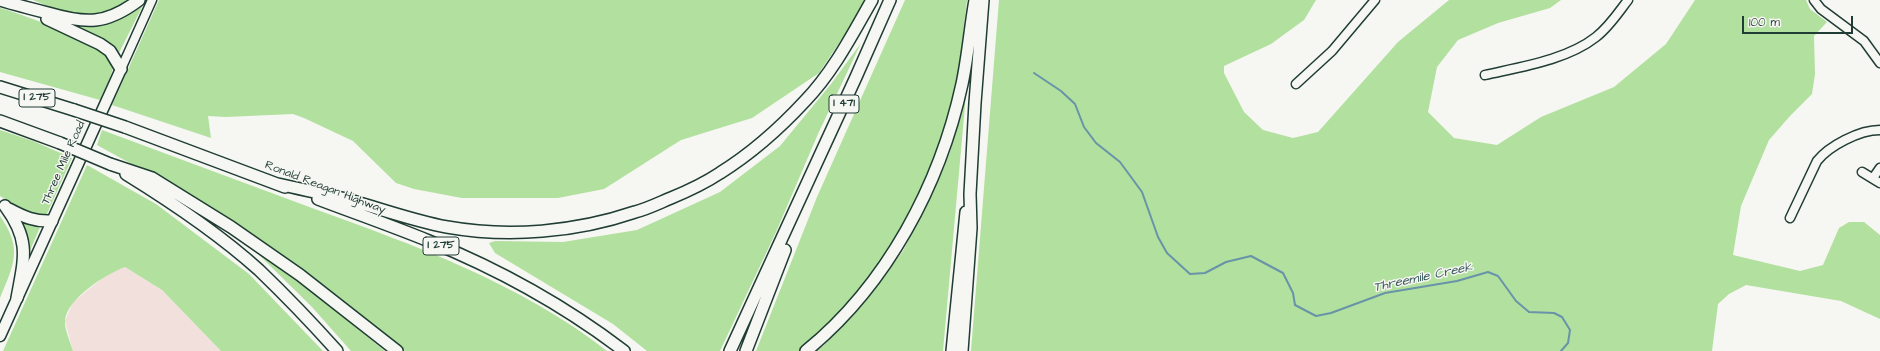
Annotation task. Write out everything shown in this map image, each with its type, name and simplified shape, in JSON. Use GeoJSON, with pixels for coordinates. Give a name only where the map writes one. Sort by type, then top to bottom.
{"type":"FeatureCollection","features":[{"type":"Feature","properties":{"kind":"highway"},"geometry":{"type":"LineString","coordinates":[[0,0],[73,20],[90,22],[116,15],[139,0]]}},
{"type":"Feature","properties":{"kind":"highway"},"geometry":{"type":"LineString","coordinates":[[278,184],[352,201],[434,224],[484,231],[526,232],[561,229],[602,222],[638,212],[682,193],[719,174],[754,149],[780,127],[806,101],[832,67],[872,0]]}},
{"type":"Feature","properties":{"kind":"highway","name":"I 471"},"geometry":{"type":"LineString","coordinates":[[797,207],[890,0]]}},
{"type":"Feature","properties":{"kind":"highway"},"geometry":{"type":"LineString","coordinates":[[806,351],[832,327],[866,288],[894,250],[916,214],[940,158],[952,124],[962,83],[975,0]]}},
{"type":"Feature","properties":{"kind":"highway"},"geometry":{"type":"LineString","coordinates":[[962,351],[971,228],[970,194],[983,0]]}},
{"type":"Feature","properties":{"kind":"highway"},"geometry":{"type":"LineString","coordinates":[[24,7],[100,44],[110,51],[121,69]]}},
{"type":"Feature","properties":{"kind":"highway","name":"Ronald Reagan Highway"},"geometry":{"type":"LineString","coordinates":[[0,87],[125,127],[429,241],[480,264],[543,298],[598,332],[624,351]]}},
{"type":"Feature","properties":{"kind":"highway"},"geometry":{"type":"LineString","coordinates":[[0,121],[60,143],[110,164],[152,178],[231,227],[300,275],[397,351]]}},
{"type":"Feature","properties":{"kind":"highway"},"geometry":{"type":"LineString","coordinates":[[110,164],[169,200],[235,250],[279,290],[322,335],[335,351]]}},
{"type":"Feature","properties":{"kind":"highway"},"geometry":{"type":"LineString","coordinates":[[952,351],[964,225],[970,194]]}},
{"type":"Feature","properties":{"kind":"highway"},"geometry":{"type":"LineString","coordinates":[[2,205],[26,218],[36,221],[52,222]]}},
{"type":"Feature","properties":{"kind":"highway"},"geometry":{"type":"LineString","coordinates":[[2,205],[19,228],[24,249],[17,298]]}},
{"type":"Feature","properties":{"kind":"highway"},"geometry":{"type":"LineString","coordinates":[[730,351],[797,207]]}},
{"type":"Feature","properties":{"kind":"highway"},"geometry":{"type":"LineString","coordinates":[[746,351],[787,244],[797,207]]}},
{"type":"Feature","properties":{"kind":"main road","name":"Three Mile Road"},"geometry":{"type":"LineString","coordinates":[[0,336],[121,69]]}},
{"type":"Feature","properties":{"kind":"street","name":"Three Mile Road"},"geometry":{"type":"LineString","coordinates":[[121,69],[152,0]]}},
{"type":"Feature","properties":{"kind":"street"},"geometry":{"type":"LineString","coordinates":[[1296,84],[1332,52],[1375,0]]}},
{"type":"Feature","properties":{"kind":"street"},"geometry":{"type":"LineString","coordinates":[[1485,75],[1557,57],[1584,45],[1603,31],[1628,0]]}},
{"type":"Feature","properties":{"kind":"street"},"geometry":{"type":"LineString","coordinates":[[1814,0],[1821,9],[1864,41],[1880,63]]}},
{"type":"Feature","properties":{"kind":"street"},"geometry":{"type":"LineString","coordinates":[[1790,218],[1817,161],[1822,155],[1833,145],[1868,132],[1880,130]]}},
{"type":"Feature","properties":{"kind":"street"},"geometry":{"type":"LineString","coordinates":[[1862,172],[1876,181],[1880,168]]}},
{"type":"Feature","properties":{"kind":"shaded area"},"geometry":{"type":"Polygon","coordinates":[[[125,267],[162,290],[221,351],[73,351],[65,321],[73,302],[109,273],[125,267]]]}},
{"type":"Feature","properties":{"kind":"green space"},"geometry":{"type":"Polygon","coordinates":[[[33,0],[131,0],[118,8],[109,11],[92,15],[76,15],[64,13],[33,0]]]}},
{"type":"Feature","properties":{"kind":"green space"},"geometry":{"type":"Polygon","coordinates":[[[159,0],[866,0],[819,73],[752,118],[681,140],[604,189],[558,198],[462,198],[414,189],[396,183],[353,141],[293,114],[226,117],[208,116],[211,138],[112,105],[159,0]]]}},
{"type":"Feature","properties":{"kind":"green space"},"geometry":{"type":"Polygon","coordinates":[[[905,0],[967,0],[958,78],[940,146],[908,221],[872,276],[822,331],[799,351],[756,351],[817,197],[905,0]]]}},
{"type":"Feature","properties":{"kind":"green space"},"geometry":{"type":"Polygon","coordinates":[[[999,0],[1316,0],[1304,20],[1271,44],[1224,66],[1224,73],[1244,112],[1263,130],[1293,138],[1318,132],[1398,42],[1449,0],[1561,0],[1550,8],[1498,23],[1458,40],[1437,67],[1428,112],[1454,138],[1497,145],[1541,117],[1614,87],[1666,44],[1695,0],[1806,0],[1810,9],[1827,22],[1814,36],[1815,74],[1812,94],[1769,140],[1741,206],[1733,255],[1800,271],[1823,265],[1839,228],[1849,222],[1864,222],[1880,235],[1880,319],[1841,301],[1746,285],[1729,294],[1718,304],[1712,351],[971,351],[999,0]]]}},
{"type":"Feature","properties":{"kind":"green space"},"geometry":{"type":"Polygon","coordinates":[[[142,3],[143,5],[119,53],[68,22],[74,24],[142,3]]]}},
{"type":"Feature","properties":{"kind":"green space"},"geometry":{"type":"Polygon","coordinates":[[[0,8],[43,23],[79,39],[107,56],[113,63],[113,66],[111,76],[100,100],[0,72],[0,8]]]}},
{"type":"Feature","properties":{"kind":"green space"},"geometry":{"type":"Polygon","coordinates":[[[861,43],[818,134],[776,232],[720,351],[647,351],[613,324],[495,253],[489,243],[495,241],[563,242],[637,230],[720,192],[780,146],[831,84],[861,43]]]}},
{"type":"Feature","properties":{"kind":"green space"},"geometry":{"type":"Polygon","coordinates":[[[966,94],[943,351],[816,351],[824,345],[867,297],[903,251],[927,204],[950,152],[966,94]]]}},
{"type":"Feature","properties":{"kind":"green space"},"geometry":{"type":"Polygon","coordinates":[[[0,130],[33,141],[72,158],[46,216],[26,213],[0,196],[0,130]]]}},
{"type":"Feature","properties":{"kind":"green space"},"geometry":{"type":"Polygon","coordinates":[[[102,130],[389,236],[465,268],[539,305],[574,327],[607,351],[405,351],[226,216],[97,145],[102,130]]]}},
{"type":"Feature","properties":{"kind":"green space"},"geometry":{"type":"Polygon","coordinates":[[[87,165],[156,204],[249,274],[323,351],[221,351],[162,290],[125,267],[98,281],[88,288],[72,304],[67,313],[65,324],[73,351],[3,351],[87,165]]]}},
{"type":"Feature","properties":{"kind":"green space"},"geometry":{"type":"Polygon","coordinates":[[[0,216],[12,238],[14,257],[0,298],[0,216]]]}},
{"type":"Feature","properties":{"kind":"green space"},"geometry":{"type":"Polygon","coordinates":[[[19,219],[41,225],[28,255],[19,219]]]}},
{"type":"Feature","properties":{"kind":"green space"},"geometry":{"type":"Polygon","coordinates":[[[251,247],[302,284],[385,351],[351,351],[312,307],[251,247]]]}},
{"type":"Feature","properties":{"kind":"waterway","name":"Threemile Creek"},"geometry":{"type":"LineString","coordinates":[[1034,73],[1061,91],[1075,104],[1084,127],[1096,143],[1120,162],[1142,192],[1158,237],[1167,253],[1190,274],[1205,273],[1226,262],[1251,256],[1283,273],[1293,293],[1295,305],[1316,316],[1331,313],[1385,293],[1457,281],[1488,272],[1498,276],[1516,301],[1529,312],[1554,313],[1562,317],[1570,330],[1568,343],[1561,351]]}}]}
